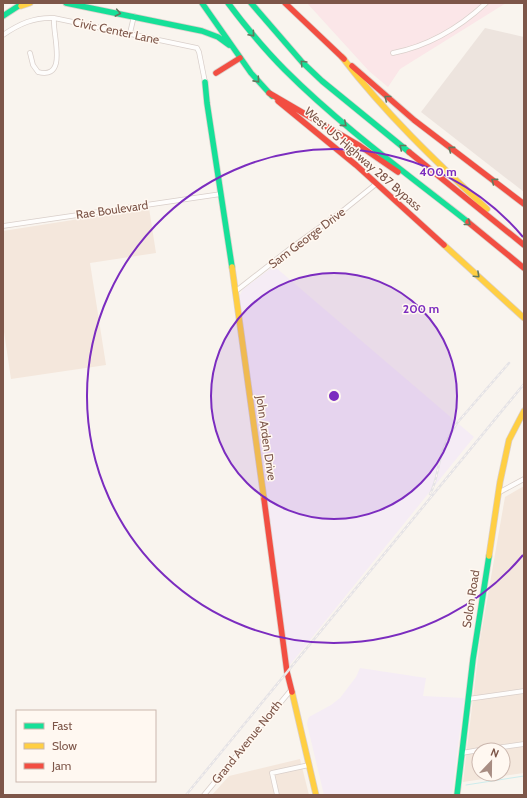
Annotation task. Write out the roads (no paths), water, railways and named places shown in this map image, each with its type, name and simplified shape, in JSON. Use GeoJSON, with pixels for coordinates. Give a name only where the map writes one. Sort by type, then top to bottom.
{"type":"FeatureCollection","features":[{"type":"Feature","properties":{"kind":"main road"},"geometry":{"type":"LineString","coordinates":[[3,16],[23,3]]}},
{"type":"Feature","properties":{"kind":"main road"},"geometry":{"type":"LineString","coordinates":[[17,7],[30,3]]}},
{"type":"Feature","properties":{"kind":"main road"},"geometry":{"type":"LineString","coordinates":[[66,3],[206,32],[218,37],[233,48]]}},
{"type":"Feature","properties":{"kind":"main road","name":"West US Highway 287 Bypass"},"geometry":{"type":"LineString","coordinates":[[202,3],[251,73],[269,93],[348,158],[524,318]]}},
{"type":"Feature","properties":{"kind":"main road"},"geometry":{"type":"LineString","coordinates":[[228,3],[276,62],[313,98],[524,268]]}},
{"type":"Feature","properties":{"kind":"main road"},"geometry":{"type":"LineString","coordinates":[[251,3],[302,62],[322,81],[524,244]]}},
{"type":"Feature","properties":{"kind":"main road"},"geometry":{"type":"LineString","coordinates":[[285,3],[376,88],[446,145],[524,204]]}},
{"type":"Feature","properties":{"kind":"main road"},"geometry":{"type":"LineString","coordinates":[[290,3],[295,13]]}},
{"type":"Feature","properties":{"kind":"main road"},"geometry":{"type":"LineString","coordinates":[[342,57],[358,79],[390,115],[447,172],[492,213],[498,224]]}},
{"type":"Feature","properties":{"kind":"main road"},"geometry":{"type":"LineString","coordinates":[[216,73],[240,58]]}},
{"type":"Feature","properties":{"kind":"main road","name":"John Arden Drive"},"geometry":{"type":"LineString","coordinates":[[205,82],[206,98],[236,291],[291,690],[316,795]]}},
{"type":"Feature","properties":{"kind":"main road"},"geometry":{"type":"LineString","coordinates":[[269,93],[360,146],[451,209]]}},
{"type":"Feature","properties":{"kind":"main road","name":"Solon Road"},"geometry":{"type":"LineString","coordinates":[[457,795],[478,624],[498,493],[507,447],[524,411]]}},
{"type":"Feature","properties":{"kind":"street"},"geometry":{"type":"LineString","coordinates":[[393,53],[418,47],[448,33],[486,3]]}},
{"type":"Feature","properties":{"kind":"street"},"geometry":{"type":"LineString","coordinates":[[130,33],[134,16]]}},
{"type":"Feature","properties":{"kind":"street","name":"Civic Center Lane"},"geometry":{"type":"LineString","coordinates":[[3,35],[18,25],[28,21],[38,18],[54,18],[197,48],[205,82]]}},
{"type":"Feature","properties":{"kind":"street"},"geometry":{"type":"LineString","coordinates":[[30,53],[33,65],[38,72],[46,74],[52,72],[56,66],[57,57],[53,24],[54,18]]}},
{"type":"Feature","properties":{"kind":"street","name":"Sam George Drive"},"geometry":{"type":"LineString","coordinates":[[236,291],[376,184]]}},
{"type":"Feature","properties":{"kind":"street","name":"Rae Boulevard"},"geometry":{"type":"LineString","coordinates":[[3,226],[221,194]]}},
{"type":"Feature","properties":{"kind":"street"},"geometry":{"type":"LineString","coordinates":[[498,493],[524,479]]}},
{"type":"Feature","properties":{"kind":"street","name":"Grand Avenue North"},"geometry":{"type":"LineString","coordinates":[[206,794],[291,690]]}},
{"type":"Feature","properties":{"kind":"street"},"geometry":{"type":"LineString","coordinates":[[468,699],[524,691]]}},
{"type":"Feature","properties":{"kind":"street"},"geometry":{"type":"LineString","coordinates":[[511,746],[524,744]]}},
{"type":"Feature","properties":{"kind":"street"},"geometry":{"type":"LineString","coordinates":[[462,753],[471,752]]}},
{"type":"Feature","properties":{"kind":"street"},"geometry":{"type":"LineString","coordinates":[[277,795],[272,773],[309,765]]}},
{"type":"Feature","properties":{"kind":"waterway"},"geometry":{"type":"LineString","coordinates":[[466,785],[524,776]]}},
{"type":"Feature","properties":{"kind":"railway"},"geometry":{"type":"LineString","coordinates":[[430,494],[435,482],[443,450],[454,427],[509,363]]}},
{"type":"Feature","properties":{"kind":"railway"},"geometry":{"type":"LineString","coordinates":[[186,795],[524,384]]}}]}
